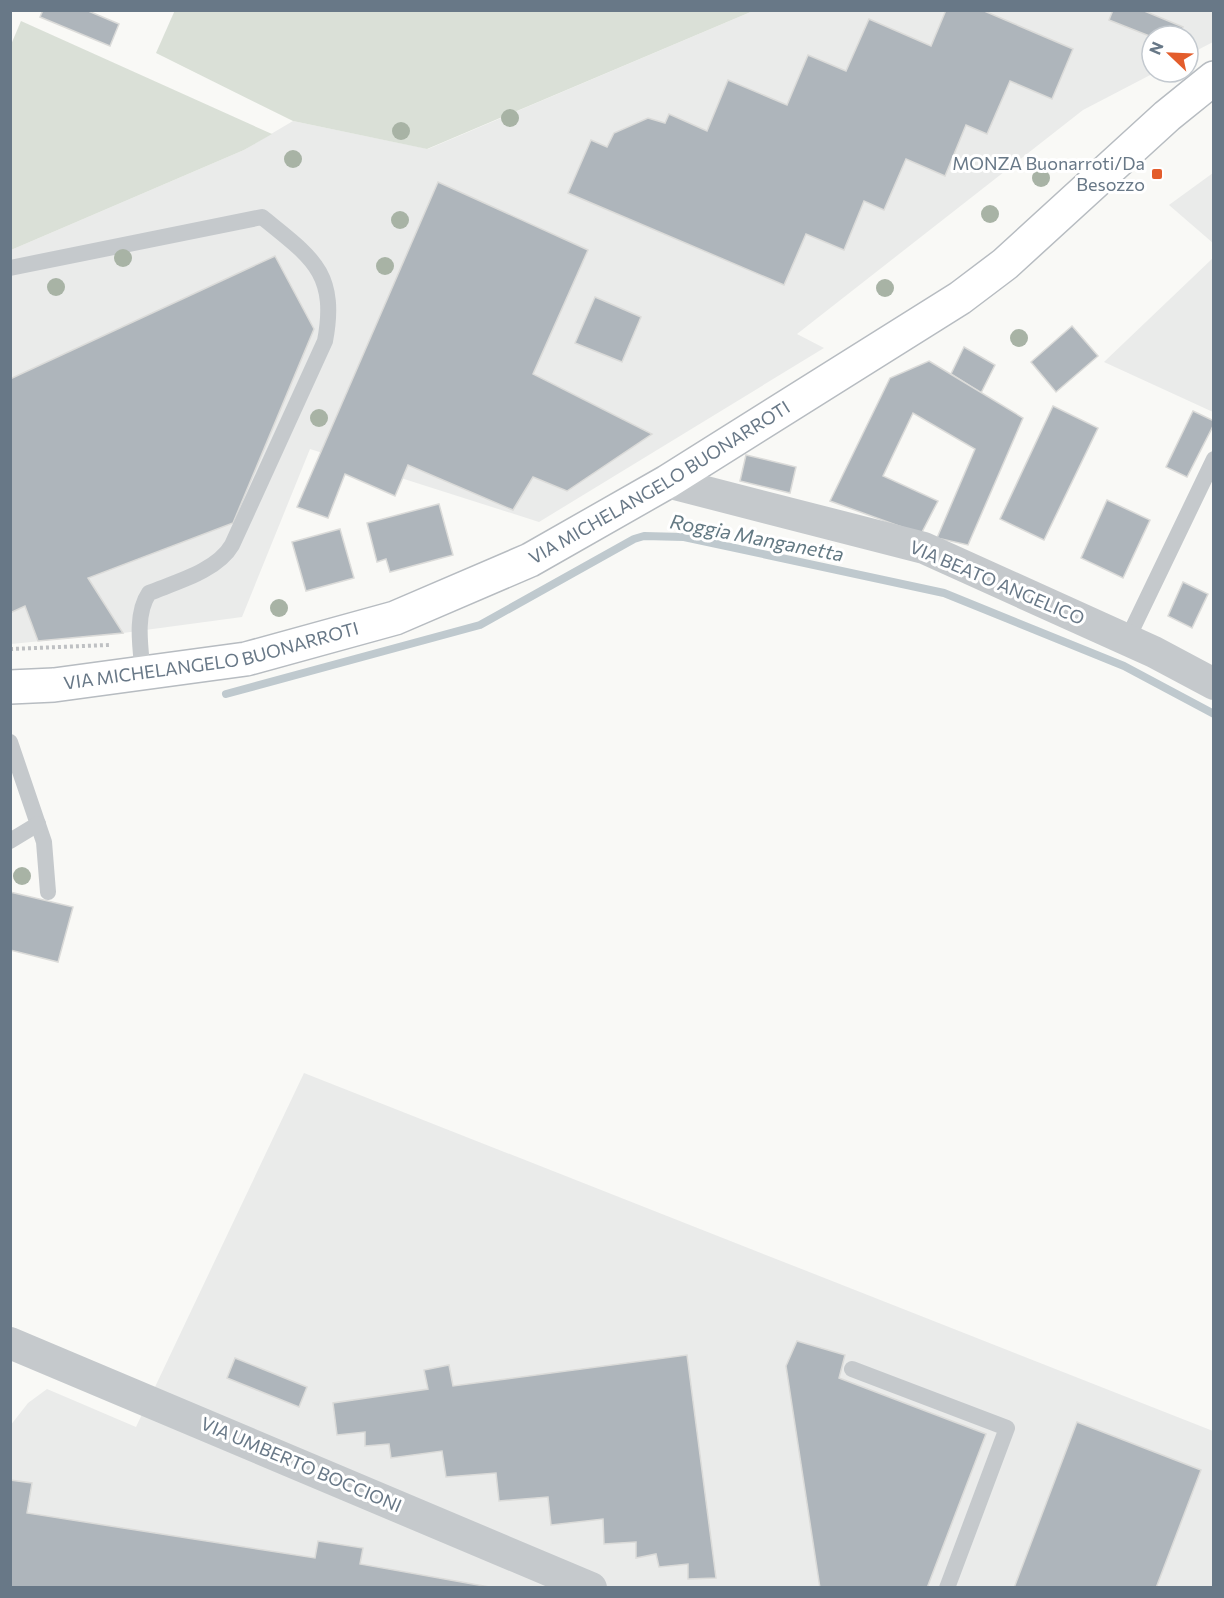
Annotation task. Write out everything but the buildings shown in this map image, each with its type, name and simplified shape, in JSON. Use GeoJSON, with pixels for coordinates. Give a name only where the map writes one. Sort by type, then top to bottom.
{"type":"FeatureCollection","features":[{"type":"Feature","properties":{"kind":"street","name":"VIA MICHELANGELO BUONARROTI"},"geometry":{"type":"LineString","coordinates":[[10,687],[54,686],[142,660],[246,659],[395,618],[530,560],[667,482],[969,291],[1005,264],[1167,116],[1214,78]]}},
{"type":"Feature","properties":{"kind":"street","name":"VIA BEATO ANGELICO"},"geometry":{"type":"LineString","coordinates":[[667,482],[924,548],[1127,640],[1214,684]]}},
{"type":"Feature","properties":{"kind":"street","name":"VIA UMBERTO BOCCIONI"},"geometry":{"type":"LineString","coordinates":[[10,1343],[591,1587]]}},
{"type":"Feature","properties":{"kind":"lane"},"geometry":{"type":"LineString","coordinates":[[10,268],[262,217],[302,250],[326,284],[330,313],[325,341],[232,545],[214,564],[150,593],[141,612],[142,660]]}},
{"type":"Feature","properties":{"kind":"lane"},"geometry":{"type":"LineString","coordinates":[[1127,640],[1214,459]]}},
{"type":"Feature","properties":{"kind":"lane"},"geometry":{"type":"LineString","coordinates":[[10,742],[44,843],[48,892]]}},
{"type":"Feature","properties":{"kind":"lane"},"geometry":{"type":"LineString","coordinates":[[10,841],[38,824]]}},
{"type":"Feature","properties":{"kind":"lane"},"geometry":{"type":"LineString","coordinates":[[852,1369],[1007,1428],[947,1587]]}},
{"type":"Feature","properties":{"kind":"path"},"geometry":{"type":"LineString","coordinates":[[10,649],[84,644],[142,660]]}},
{"type":"Feature","properties":{"kind":"shaded area"},"geometry":{"type":"Polygon","coordinates":[[[175,10],[753,11],[427,149],[293,121],[156,53],[175,10]]]}},
{"type":"Feature","properties":{"kind":"shaded area"},"geometry":{"type":"Polygon","coordinates":[[[753,11],[1213,11],[1213,42],[1200,49],[1200,24],[1140,24],[1140,80],[1083,110],[797,334],[824,348],[539,522],[310,449],[242,617],[123,633],[11,644],[11,250],[244,150],[293,121],[428,149],[753,11]]]}},
{"type":"Feature","properties":{"kind":"shaded area"},"geometry":{"type":"Polygon","coordinates":[[[21,21],[272,134],[244,150],[11,250],[10,47],[21,21]]]}},
{"type":"Feature","properties":{"kind":"shaded area"},"geometry":{"type":"Polygon","coordinates":[[[1213,173],[1213,243],[1169,205],[1213,173]]]}},
{"type":"Feature","properties":{"kind":"shaded area"},"geometry":{"type":"Polygon","coordinates":[[[1213,258],[1213,412],[1104,362],[1213,258]]]}},
{"type":"Feature","properties":{"kind":"shaded area"},"geometry":{"type":"Polygon","coordinates":[[[304,1073],[1213,1431],[1213,1587],[11,1587],[10,1426],[28,1403],[47,1389],[136,1427],[304,1073]]]}},
{"type":"Feature","properties":{"kind":"waterway","name":"Roggia Manganetta"},"geometry":{"type":"LineString","coordinates":[[226,694],[480,625],[634,539],[644,536],[684,537],[944,593],[1124,666],[1214,714]]}},
{"type":"Feature","properties":{"kind":"place","name":"MONZA Buonarroti/Da Besozzo"},"geometry":{"type":"Point","coordinates":[1157,174]}}]}
